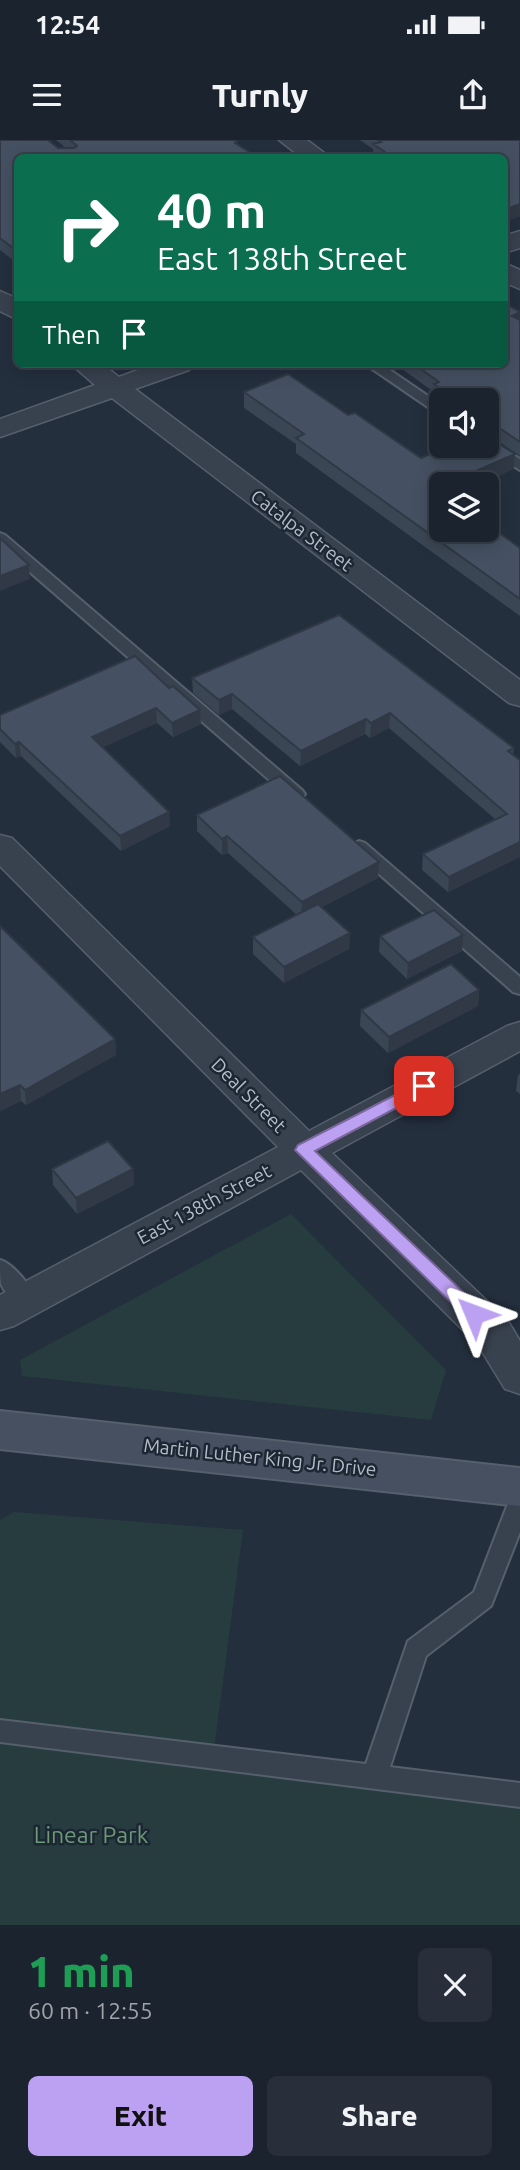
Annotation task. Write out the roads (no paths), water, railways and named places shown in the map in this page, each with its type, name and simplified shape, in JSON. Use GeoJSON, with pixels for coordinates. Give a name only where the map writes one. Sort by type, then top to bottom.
{"type":"FeatureCollection","features":[{"type":"Feature","properties":{"kind":"main road","name":"Martin Luther King Jr. Drive"},"geometry":{"type":"LineString","coordinates":[[0,1430],[520,1487]]}},
{"type":"Feature","properties":{"kind":"street"},"geometry":{"type":"LineString","coordinates":[[291,140],[313,154]]}},
{"type":"Feature","properties":{"kind":"street","name":"Catalpa Street"},"geometry":{"type":"LineString","coordinates":[[90,368],[520,696]]}},
{"type":"Feature","properties":{"kind":"street"},"geometry":{"type":"LineString","coordinates":[[0,429],[168,368]]}},
{"type":"Feature","properties":{"kind":"street","name":"Deal Street"},"geometry":{"type":"LineString","coordinates":[[0,846],[304,1150],[493,1333],[519,1371]]}},
{"type":"Feature","properties":{"kind":"street","name":"East 138th Street"},"geometry":{"type":"LineString","coordinates":[[13,1307],[520,1035]]}},
{"type":"Feature","properties":{"kind":"lane"},"geometry":{"type":"LineString","coordinates":[[378,368],[429,404]]}},
{"type":"Feature","properties":{"kind":"lane"},"geometry":{"type":"LineString","coordinates":[[499,452],[520,466]]}},
{"type":"Feature","properties":{"kind":"lane"},"geometry":{"type":"LineString","coordinates":[[0,538],[312,807]]}},
{"type":"Feature","properties":{"kind":"lane"},"geometry":{"type":"LineString","coordinates":[[343,834],[520,987]]}},
{"type":"Feature","properties":{"kind":"lane"},"geometry":{"type":"LineString","coordinates":[[0,1269],[13,1307]]}},
{"type":"Feature","properties":{"kind":"lane"},"geometry":{"type":"LineString","coordinates":[[374,1777],[416,1649],[483,1599],[520,1501]]}},
{"type":"Feature","properties":{"kind":"lane"},"geometry":{"type":"LineString","coordinates":[[0,1731],[520,1795]]}},
{"type":"Feature","properties":{"kind":"park label","name":"Linear Park"},"geometry":{"type":"Point","coordinates":[91,1834]}}]}
